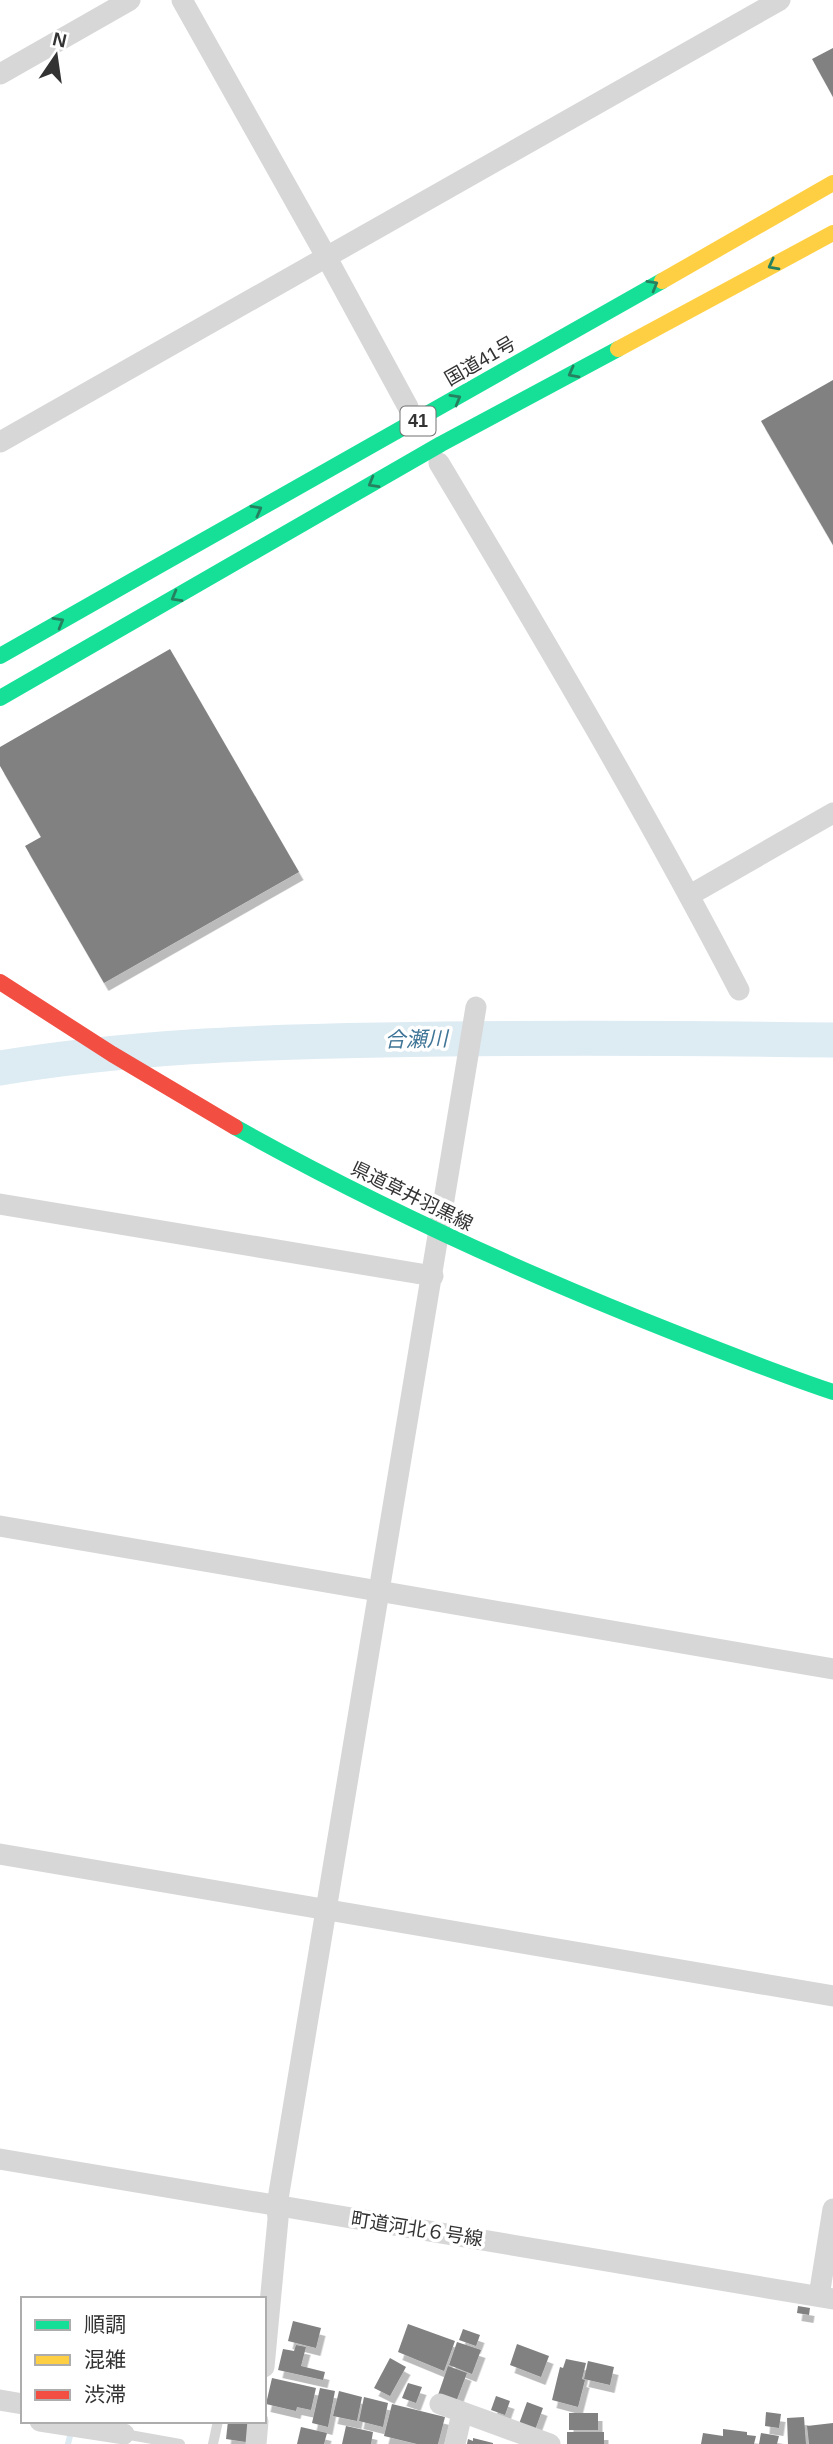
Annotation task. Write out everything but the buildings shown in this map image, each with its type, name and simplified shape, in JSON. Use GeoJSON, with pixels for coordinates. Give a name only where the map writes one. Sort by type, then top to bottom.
{"type":"FeatureCollection","features":[{"type":"Feature","properties":{"kind":"main road","name":"国道41号"},"geometry":{"type":"LineString","coordinates":[[0,656],[400,432],[833,183]]}},
{"type":"Feature","properties":{"kind":"main road","name":"41"},"geometry":{"type":"LineString","coordinates":[[0,698],[441,444],[833,233]]}},
{"type":"Feature","properties":{"kind":"main road","name":"県道草井羽黒線"},"geometry":{"type":"LineString","coordinates":[[0,982],[144,1073],[357,1194],[440,1234],[635,1316],[833,1392]]}},
{"type":"Feature","properties":{"kind":"street"},"geometry":{"type":"LineString","coordinates":[[0,74],[130,0]]}},
{"type":"Feature","properties":{"kind":"street"},"geometry":{"type":"LineString","coordinates":[[182,0],[408,407]]}},
{"type":"Feature","properties":{"kind":"street"},"geometry":{"type":"LineString","coordinates":[[0,442],[780,0]]}},
{"type":"Feature","properties":{"kind":"street"},"geometry":{"type":"LineString","coordinates":[[439,463],[527,610],[690,895],[740,990]]}},
{"type":"Feature","properties":{"kind":"street"},"geometry":{"type":"LineString","coordinates":[[690,895],[833,813]]}},
{"type":"Feature","properties":{"kind":"street"},"geometry":{"type":"LineString","coordinates":[[266,2346],[277,2205],[476,1007]]}},
{"type":"Feature","properties":{"kind":"street"},"geometry":{"type":"LineString","coordinates":[[0,1204],[433,1276]]}},
{"type":"Feature","properties":{"kind":"street"},"geometry":{"type":"LineString","coordinates":[[0,1527],[833,1669]]}},
{"type":"Feature","properties":{"kind":"street"},"geometry":{"type":"LineString","coordinates":[[0,1854],[833,1996]]}},
{"type":"Feature","properties":{"kind":"street","name":"町道河北６号線"},"geometry":{"type":"LineString","coordinates":[[0,2159],[826,2298]]}},
{"type":"Feature","properties":{"kind":"street"},"geometry":{"type":"LineString","coordinates":[[826,2298],[833,2209]]}},
{"type":"Feature","properties":{"kind":"street"},"geometry":{"type":"LineString","coordinates":[[0,2400],[21,2404]]}},
{"type":"Feature","properties":{"kind":"street"},"geometry":{"type":"LineString","coordinates":[[440,2404],[550,2444]]}},
{"type":"Feature","properties":{"kind":"street"},"geometry":{"type":"LineString","coordinates":[[455,2444],[462,2413]]}},
{"type":"Feature","properties":{"kind":"street"},"geometry":{"type":"LineString","coordinates":[[0,2414],[21,2418]]}},
{"type":"Feature","properties":{"kind":"street"},"geometry":{"type":"LineString","coordinates":[[62,2423],[124,2434]]}},
{"type":"Feature","properties":{"kind":"street"},"geometry":{"type":"LineString","coordinates":[[256,2444],[258,2423]]}},
{"type":"Feature","properties":{"kind":"lane"},"geometry":{"type":"LineString","coordinates":[[213,2444],[218,2423]]}},
{"type":"Feature","properties":{"kind":"lane"},"geometry":{"type":"LineString","coordinates":[[124,2434],[180,2444]]}},
{"type":"Feature","properties":{"kind":"waterway","name":"合瀬川"},"geometry":{"type":"LineString","coordinates":[[0,1068],[143,1050],[285,1042],[551,1038],[833,1040]]}},
{"type":"Feature","properties":{"kind":"waterway"},"geometry":{"type":"LineString","coordinates":[[68,2444],[71,2432]]}},
{"type":"Feature","properties":{"kind":"traffic: fast"},"geometry":{"type":"LineString","coordinates":[[0,656],[662,281]]}},
{"type":"Feature","properties":{"kind":"traffic: fast"},"geometry":{"type":"LineString","coordinates":[[0,698],[441,444],[618,349]]}},
{"type":"Feature","properties":{"kind":"traffic: fast"},"geometry":{"type":"LineString","coordinates":[[235,1127],[342,1184],[505,1262],[673,1332],[833,1392]]}},
{"type":"Feature","properties":{"kind":"traffic: slow"},"geometry":{"type":"LineString","coordinates":[[662,281],[833,183]]}},
{"type":"Feature","properties":{"kind":"traffic: slow"},"geometry":{"type":"LineString","coordinates":[[618,349],[833,233]]}},
{"type":"Feature","properties":{"kind":"traffic: jam"},"geometry":{"type":"LineString","coordinates":[[0,982],[112,1054],[235,1127]]}}]}
